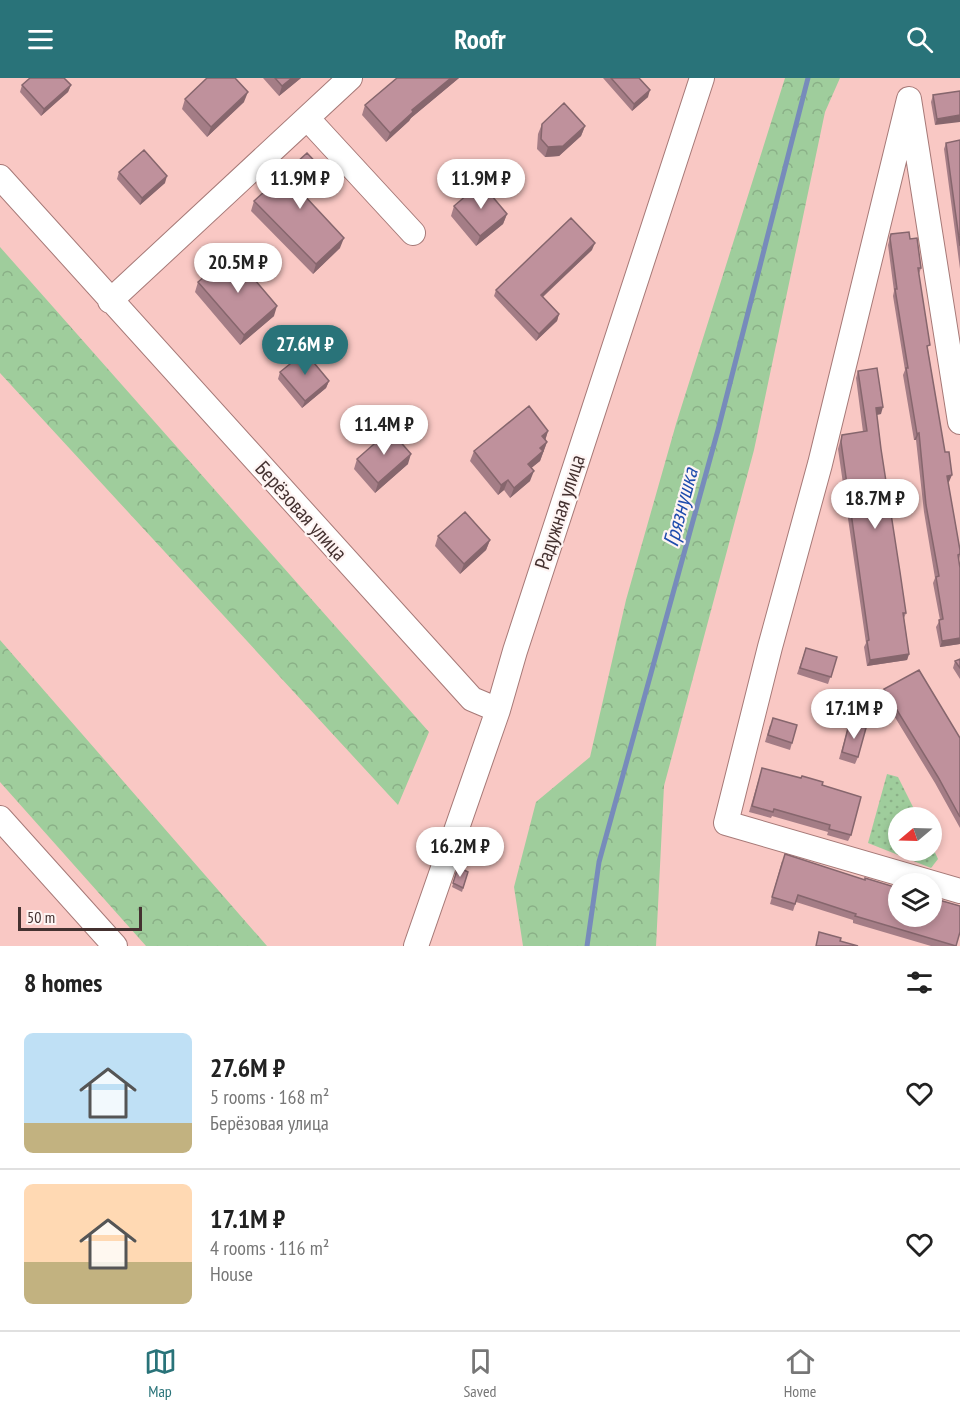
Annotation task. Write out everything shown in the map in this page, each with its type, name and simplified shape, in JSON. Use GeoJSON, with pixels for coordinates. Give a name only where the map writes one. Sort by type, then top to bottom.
{"type":"FeatureCollection","features":[{"type":"Feature","properties":{"kind":"street"},"geometry":{"type":"LineString","coordinates":[[110,301],[350,78]]}},
{"type":"Feature","properties":{"kind":"street","name":"Радужная улица"},"geometry":{"type":"LineString","coordinates":[[416,946],[498,710],[515,651],[702,78]]}},
{"type":"Feature","properties":{"kind":"street"},"geometry":{"type":"LineString","coordinates":[[960,422],[909,99],[820,464],[767,658],[726,823],[960,891]]}},
{"type":"Feature","properties":{"kind":"street"},"geometry":{"type":"LineString","coordinates":[[307,118],[413,233]]}},
{"type":"Feature","properties":{"kind":"street","name":"Берёзовая улица"},"geometry":{"type":"LineString","coordinates":[[0,177],[472,699],[498,710]]}},
{"type":"Feature","properties":{"kind":"street"},"geometry":{"type":"LineString","coordinates":[[0,818],[115,946]]}},
{"type":"Feature","properties":{"kind":"green space"},"geometry":{"type":"Polygon","coordinates":[[[785,78],[840,78],[825,112],[754,450],[664,786],[656,946],[523,946],[514,887],[536,802],[590,757],[626,600],[676,424],[785,78]]]}},
{"type":"Feature","properties":{"kind":"green space"},"geometry":{"type":"Polygon","coordinates":[[[0,247],[429,732],[398,805],[0,373],[0,247]]]}},
{"type":"Feature","properties":{"kind":"green space"},"geometry":{"type":"Polygon","coordinates":[[[0,640],[267,946],[146,946],[0,782],[0,640]]]}},
{"type":"Feature","properties":{"kind":"green space"},"geometry":{"type":"Polygon","coordinates":[[[887,774],[898,777],[913,807],[888,807],[888,851],[868,843],[887,774]]]}},
{"type":"Feature","properties":{"kind":"green space"},"geometry":{"type":"Polygon","coordinates":[[[913,861],[936,861],[931,868],[913,861]]]}},
{"type":"Feature","properties":{"kind":"building"},"geometry":{"type":"Polygon","coordinates":[[[30,78],[64,78],[71,85],[44,109],[22,85],[30,78]]]}},
{"type":"Feature","properties":{"kind":"building"},"geometry":{"type":"Polygon","coordinates":[[[207,78],[235,78],[248,92],[211,127],[185,99],[207,78]]]}},
{"type":"Feature","properties":{"kind":"building"},"geometry":{"type":"Polygon","coordinates":[[[275,78],[292,78],[282,86],[275,78]]]}},
{"type":"Feature","properties":{"kind":"building"},"geometry":{"type":"Polygon","coordinates":[[[397,78],[451,78],[412,110],[413,112],[390,133],[365,105],[397,78]]]}},
{"type":"Feature","properties":{"kind":"building"},"geometry":{"type":"Polygon","coordinates":[[[611,78],[639,78],[650,90],[634,104],[611,78]]]}},
{"type":"Feature","properties":{"kind":"building"},"geometry":{"type":"Polygon","coordinates":[[[960,91],[960,115],[937,119],[933,95],[960,91]]]}},
{"type":"Feature","properties":{"kind":"building"},"geometry":{"type":"Polygon","coordinates":[[[564,103],[585,126],[563,146],[548,147],[541,139],[542,124],[564,103]]]}},
{"type":"Feature","properties":{"kind":"building"},"geometry":{"type":"Polygon","coordinates":[[[960,140],[960,246],[946,143],[960,140]]]}},
{"type":"Feature","properties":{"kind":"building"},"geometry":{"type":"Polygon","coordinates":[[[144,150],[167,176],[142,198],[119,172],[144,150]]]}},
{"type":"Feature","properties":{"kind":"building"},"geometry":{"type":"Polygon","coordinates":[[[307,153],[325,172],[302,193],[344,238],[316,264],[254,201],[307,153]]]}},
{"type":"Feature","properties":{"kind":"building"},"geometry":{"type":"Polygon","coordinates":[[[481,183],[507,214],[480,236],[454,206],[481,183]]]}},
{"type":"Feature","properties":{"kind":"building"},"geometry":{"type":"Polygon","coordinates":[[[571,218],[595,243],[541,295],[559,314],[539,334],[496,290],[571,218]]]}},
{"type":"Feature","properties":{"kind":"building"},"geometry":{"type":"Polygon","coordinates":[[[909,232],[910,239],[917,238],[921,268],[918,268],[930,345],[927,346],[945,452],[949,452],[952,475],[947,476],[960,550],[958,555],[960,638],[942,641],[939,620],[943,619],[936,577],[939,576],[926,505],[919,433],[917,434],[906,368],[908,368],[895,289],[897,289],[890,238],[891,234],[909,232]]]}},
{"type":"Feature","properties":{"kind":"building"},"geometry":{"type":"Polygon","coordinates":[[[232,253],[277,306],[244,335],[198,282],[232,253]]]}},
{"type":"Feature","properties":{"kind":"building"},"geometry":{"type":"Polygon","coordinates":[[[305,352],[329,381],[305,401],[280,372],[305,352]]]}},
{"type":"Feature","properties":{"kind":"building"},"geometry":{"type":"Polygon","coordinates":[[[877,368],[883,407],[876,408],[906,613],[903,613],[909,654],[870,660],[841,442],[842,435],[867,431],[858,371],[877,368]]]}},
{"type":"Feature","properties":{"kind":"building"},"geometry":{"type":"Polygon","coordinates":[[[529,406],[548,431],[542,436],[547,442],[540,448],[543,451],[528,464],[534,471],[514,488],[508,480],[501,485],[474,451],[529,406]]]}},
{"type":"Feature","properties":{"kind":"building"},"geometry":{"type":"Polygon","coordinates":[[[390,430],[411,454],[378,483],[357,459],[390,430]]]}},
{"type":"Feature","properties":{"kind":"building"},"geometry":{"type":"Polygon","coordinates":[[[465,512],[490,540],[464,564],[438,536],[465,512]]]}},
{"type":"Feature","properties":{"kind":"building"},"geometry":{"type":"Polygon","coordinates":[[[806,648],[837,657],[831,677],[800,668],[806,648]]]}},
{"type":"Feature","properties":{"kind":"building"},"geometry":{"type":"Polygon","coordinates":[[[919,670],[960,738],[960,817],[884,689],[919,670]]]}},
{"type":"Feature","properties":{"kind":"building"},"geometry":{"type":"Polygon","coordinates":[[[773,718],[797,725],[792,743],[768,735],[773,718]]]}},
{"type":"Feature","properties":{"kind":"building"},"geometry":{"type":"Polygon","coordinates":[[[849,724],[866,728],[858,757],[842,752],[849,724]]]}},
{"type":"Feature","properties":{"kind":"building"},"geometry":{"type":"Polygon","coordinates":[[[762,768],[823,782],[822,785],[861,797],[851,835],[829,829],[830,825],[774,809],[773,812],[752,806],[762,768]]]}},
{"type":"Feature","properties":{"kind":"building"},"geometry":{"type":"Polygon","coordinates":[[[785,854],[865,880],[865,878],[888,885],[888,926],[798,895],[795,904],[772,897],[785,854]]]}},
{"type":"Feature","properties":{"kind":"building"},"geometry":{"type":"Polygon","coordinates":[[[458,867],[468,872],[463,888],[453,883],[458,867]]]}},
{"type":"Feature","properties":{"kind":"building"},"geometry":{"type":"Polygon","coordinates":[[[942,901],[960,906],[960,932],[956,946],[892,927],[942,927],[942,901]]]}},
{"type":"Feature","properties":{"kind":"building"},"geometry":{"type":"Polygon","coordinates":[[[819,932],[841,938],[840,941],[858,946],[816,946],[819,932]]]}},
{"type":"Feature","properties":{"kind":"waterway","name":"Грязнушка"},"geometry":{"type":"LineString","coordinates":[[587,946],[599,862],[718,430],[808,78]]}}]}
